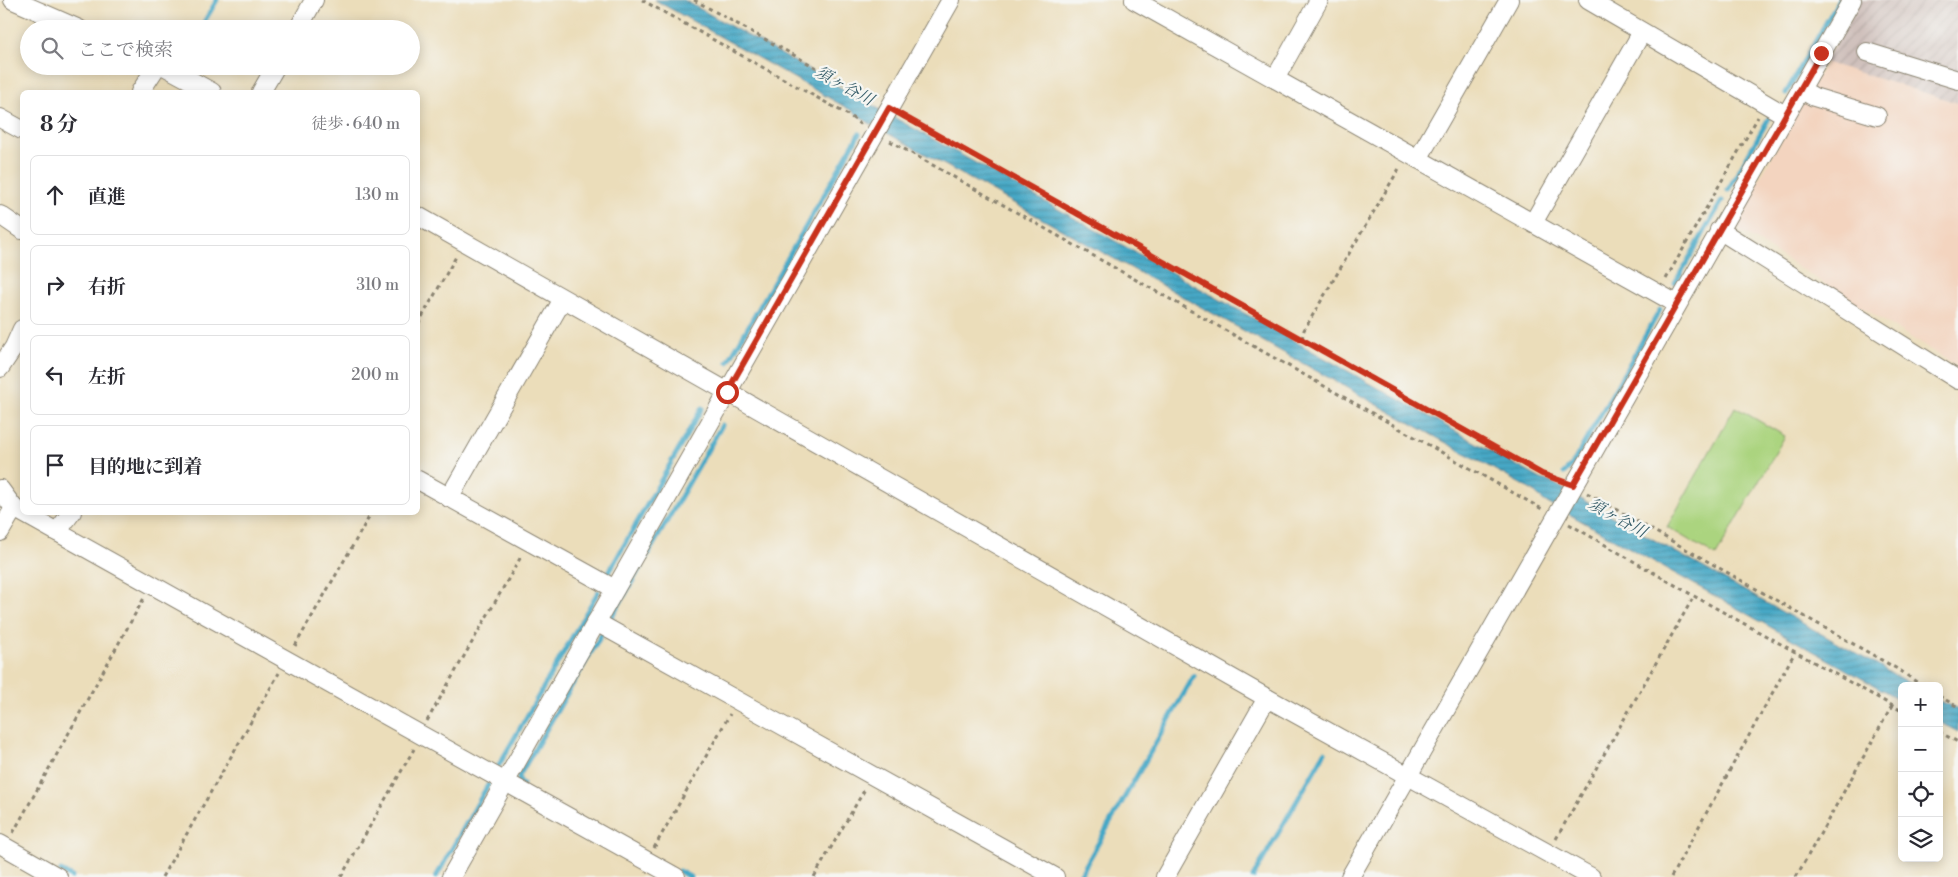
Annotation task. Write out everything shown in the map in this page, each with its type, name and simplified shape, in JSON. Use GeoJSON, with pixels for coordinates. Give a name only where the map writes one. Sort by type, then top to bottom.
{"type":"FeatureCollection","features":[{"type":"Feature","properties":{"kind":"street"},"geometry":{"type":"LineString","coordinates":[[0,5],[3,0]]}},
{"type":"Feature","properties":{"kind":"street"},"geometry":{"type":"LineString","coordinates":[[13,0],[59,20]]}},
{"type":"Feature","properties":{"kind":"street"},"geometry":{"type":"LineString","coordinates":[[303,20],[314,0]]}},
{"type":"Feature","properties":{"kind":"street"},"geometry":{"type":"LineString","coordinates":[[451,877],[951,0]]}},
{"type":"Feature","properties":{"kind":"street"},"geometry":{"type":"LineString","coordinates":[[1135,0],[1677,304]]}},
{"type":"Feature","properties":{"kind":"street"},"geometry":{"type":"LineString","coordinates":[[1275,79],[1319,0]]}},
{"type":"Feature","properties":{"kind":"street"},"geometry":{"type":"LineString","coordinates":[[1413,156],[1509,0]]}},
{"type":"Feature","properties":{"kind":"street"},"geometry":{"type":"LineString","coordinates":[[1588,0],[1785,115]]}},
{"type":"Feature","properties":{"kind":"street"},"geometry":{"type":"LineString","coordinates":[[1350,877],[1852,0]]}},
{"type":"Feature","properties":{"kind":"street"},"geometry":{"type":"LineString","coordinates":[[1533,223],[1642,32]]}},
{"type":"Feature","properties":{"kind":"street"},"geometry":{"type":"LineString","coordinates":[[1867,52],[1958,80]]}},
{"type":"Feature","properties":{"kind":"street"},"geometry":{"type":"LineString","coordinates":[[141,90],[150,75]]}},
{"type":"Feature","properties":{"kind":"street"},"geometry":{"type":"LineString","coordinates":[[181,75],[208,90]]}},
{"type":"Feature","properties":{"kind":"street"},"geometry":{"type":"LineString","coordinates":[[262,90],[271,75]]}},
{"type":"Feature","properties":{"kind":"street"},"geometry":{"type":"LineString","coordinates":[[1800,89],[1814,97],[1877,116]]}},
{"type":"Feature","properties":{"kind":"street"},"geometry":{"type":"LineString","coordinates":[[0,118],[20,129]]}},
{"type":"Feature","properties":{"kind":"street"},"geometry":{"type":"LineString","coordinates":[[0,216],[20,229]]}},
{"type":"Feature","properties":{"kind":"street"},"geometry":{"type":"LineString","coordinates":[[420,217],[1267,698],[1592,877]]}},
{"type":"Feature","properties":{"kind":"street"},"geometry":{"type":"LineString","coordinates":[[1719,230],[1958,380]]}},
{"type":"Feature","properties":{"kind":"street"},"geometry":{"type":"LineString","coordinates":[[449,498],[563,298]]}},
{"type":"Feature","properties":{"kind":"street"},"geometry":{"type":"LineString","coordinates":[[2,361],[20,332]]}},
{"type":"Feature","properties":{"kind":"street"},"geometry":{"type":"LineString","coordinates":[[420,481],[615,589]]}},
{"type":"Feature","properties":{"kind":"street"},"geometry":{"type":"LineString","coordinates":[[0,488],[14,508],[20,511]]}},
{"type":"Feature","properties":{"kind":"street"},"geometry":{"type":"LineString","coordinates":[[0,532],[14,508]]}},
{"type":"Feature","properties":{"kind":"street"},"geometry":{"type":"LineString","coordinates":[[27,515],[676,877]]}},
{"type":"Feature","properties":{"kind":"street"},"geometry":{"type":"LineString","coordinates":[[57,532],[70,515]]}},
{"type":"Feature","properties":{"kind":"street"},"geometry":{"type":"LineString","coordinates":[[596,622],[1056,877]]}},
{"type":"Feature","properties":{"kind":"street"},"geometry":{"type":"LineString","coordinates":[[1165,877],[1267,698]]}},
{"type":"Feature","properties":{"kind":"street"},"geometry":{"type":"LineString","coordinates":[[2,846],[58,877]]}},
{"type":"Feature","properties":{"kind":"path"},"geometry":{"type":"LineString","coordinates":[[642,0],[850,116],[857,123],[1556,515],[1694,596],[1898,709]]}},
{"type":"Feature","properties":{"kind":"path"},"geometry":{"type":"LineString","coordinates":[[694,0],[1542,474],[1571,488],[1901,671],[1916,682]]}},
{"type":"Feature","properties":{"kind":"path"},"geometry":{"type":"LineString","coordinates":[[1658,293],[1766,104]]}},
{"type":"Feature","properties":{"kind":"path"},"geometry":{"type":"LineString","coordinates":[[1302,340],[1304,330],[1413,156]]}},
{"type":"Feature","properties":{"kind":"path"},"geometry":{"type":"LineString","coordinates":[[420,320],[464,242]]}},
{"type":"Feature","properties":{"kind":"path"},"geometry":{"type":"LineString","coordinates":[[162,877],[370,515]]}},
{"type":"Feature","properties":{"kind":"path"},"geometry":{"type":"LineString","coordinates":[[341,877],[530,542]]}},
{"type":"Feature","properties":{"kind":"path"},"geometry":{"type":"LineString","coordinates":[[2,846],[152,585]]}},
{"type":"Feature","properties":{"kind":"path"},"geometry":{"type":"LineString","coordinates":[[1548,853],[1694,596]]}},
{"type":"Feature","properties":{"kind":"path"},"geometry":{"type":"LineString","coordinates":[[1672,877],[1795,652]]}},
{"type":"Feature","properties":{"kind":"path"},"geometry":{"type":"LineString","coordinates":[[1943,698],[1958,706]]}},
{"type":"Feature","properties":{"kind":"path"},"geometry":{"type":"LineString","coordinates":[[647,861],[738,701]]}},
{"type":"Feature","properties":{"kind":"path"},"geometry":{"type":"LineString","coordinates":[[1796,877],[1893,706]]}},
{"type":"Feature","properties":{"kind":"path"},"geometry":{"type":"LineString","coordinates":[[1943,734],[1958,742]]}},
{"type":"Feature","properties":{"kind":"path"},"geometry":{"type":"LineString","coordinates":[[814,877],[872,775]]}},
{"type":"Feature","properties":{"kind":"shaded area"},"geometry":{"type":"Polygon","coordinates":[[[1860,0],[1958,0],[1958,103],[1824,62],[1860,0]]]}},
{"type":"Feature","properties":{"kind":"shaded area"},"geometry":{"type":"Polygon","coordinates":[[[1826,62],[1958,103],[1958,367],[1739,230],[1737,218],[1826,62]]]}},
{"type":"Feature","properties":{"kind":"green space"},"geometry":{"type":"Polygon","coordinates":[[[1735,407],[1785,436],[1716,556],[1667,527],[1735,407]]]}},
{"type":"Feature","properties":{"kind":"water"},"geometry":{"type":"Polygon","coordinates":[[[655,0],[684,0],[1541,479],[1553,483],[1907,682],[1898,682],[1898,699],[1549,504],[1533,491],[869,123],[854,112],[655,0]]]}},
{"type":"Feature","properties":{"kind":"water"},"geometry":{"type":"Polygon","coordinates":[[[1943,702],[1958,710],[1958,732],[1943,724],[1943,702]]]}},
{"type":"Feature","properties":{"kind":"waterway"},"geometry":{"type":"LineString","coordinates":[[205,20],[217,0]]}},
{"type":"Feature","properties":{"kind":"waterway"},"geometry":{"type":"LineString","coordinates":[[1786,93],[1839,0]]}},
{"type":"Feature","properties":{"kind":"waterway"},"geometry":{"type":"LineString","coordinates":[[1728,190],[1769,118]]}},
{"type":"Feature","properties":{"kind":"waterway"},"geometry":{"type":"LineString","coordinates":[[728,362],[859,134]]}},
{"type":"Feature","properties":{"kind":"waterway"},"geometry":{"type":"LineString","coordinates":[[1675,283],[1722,201]]}},
{"type":"Feature","properties":{"kind":"waterway"},"geometry":{"type":"LineString","coordinates":[[1564,473],[1572,465],[1660,310]]}},
{"type":"Feature","properties":{"kind":"waterway"},"geometry":{"type":"LineString","coordinates":[[605,579],[702,408]]}},
{"type":"Feature","properties":{"kind":"waterway"},"geometry":{"type":"LineString","coordinates":[[609,622],[722,425]]}},
{"type":"Feature","properties":{"kind":"waterway"},"geometry":{"type":"LineString","coordinates":[[499,765],[598,592]]}},
{"type":"Feature","properties":{"kind":"waterway"},"geometry":{"type":"LineString","coordinates":[[523,784],[519,782],[519,776],[603,632]]}},
{"type":"Feature","properties":{"kind":"waterway"},"geometry":{"type":"LineString","coordinates":[[1079,877],[1194,676]]}},
{"type":"Feature","properties":{"kind":"waterway"},"geometry":{"type":"LineString","coordinates":[[1253,877],[1325,752]]}},
{"type":"Feature","properties":{"kind":"waterway"},"geometry":{"type":"LineString","coordinates":[[436,877],[488,785]]}},
{"type":"Feature","properties":{"kind":"waterway"},"geometry":{"type":"LineString","coordinates":[[61,871],[72,877]]}},
{"type":"Feature","properties":{"kind":"waterway"},"geometry":{"type":"LineString","coordinates":[[679,871],[690,877]]}},
{"type":"Feature","properties":{"kind":"route"},"geometry":{"type":"LineString","coordinates":[[727,392],[889,108],[1542,474],[1573,485],[1821,53]]}},
{"type":"Feature","properties":{"kind":"water label","name":"須ヶ谷川"},"geometry":{"type":"Point","coordinates":[845,85]}},
{"type":"Feature","properties":{"kind":"water label","name":"須ヶ谷川"},"geometry":{"type":"Point","coordinates":[1618,517]}}]}
